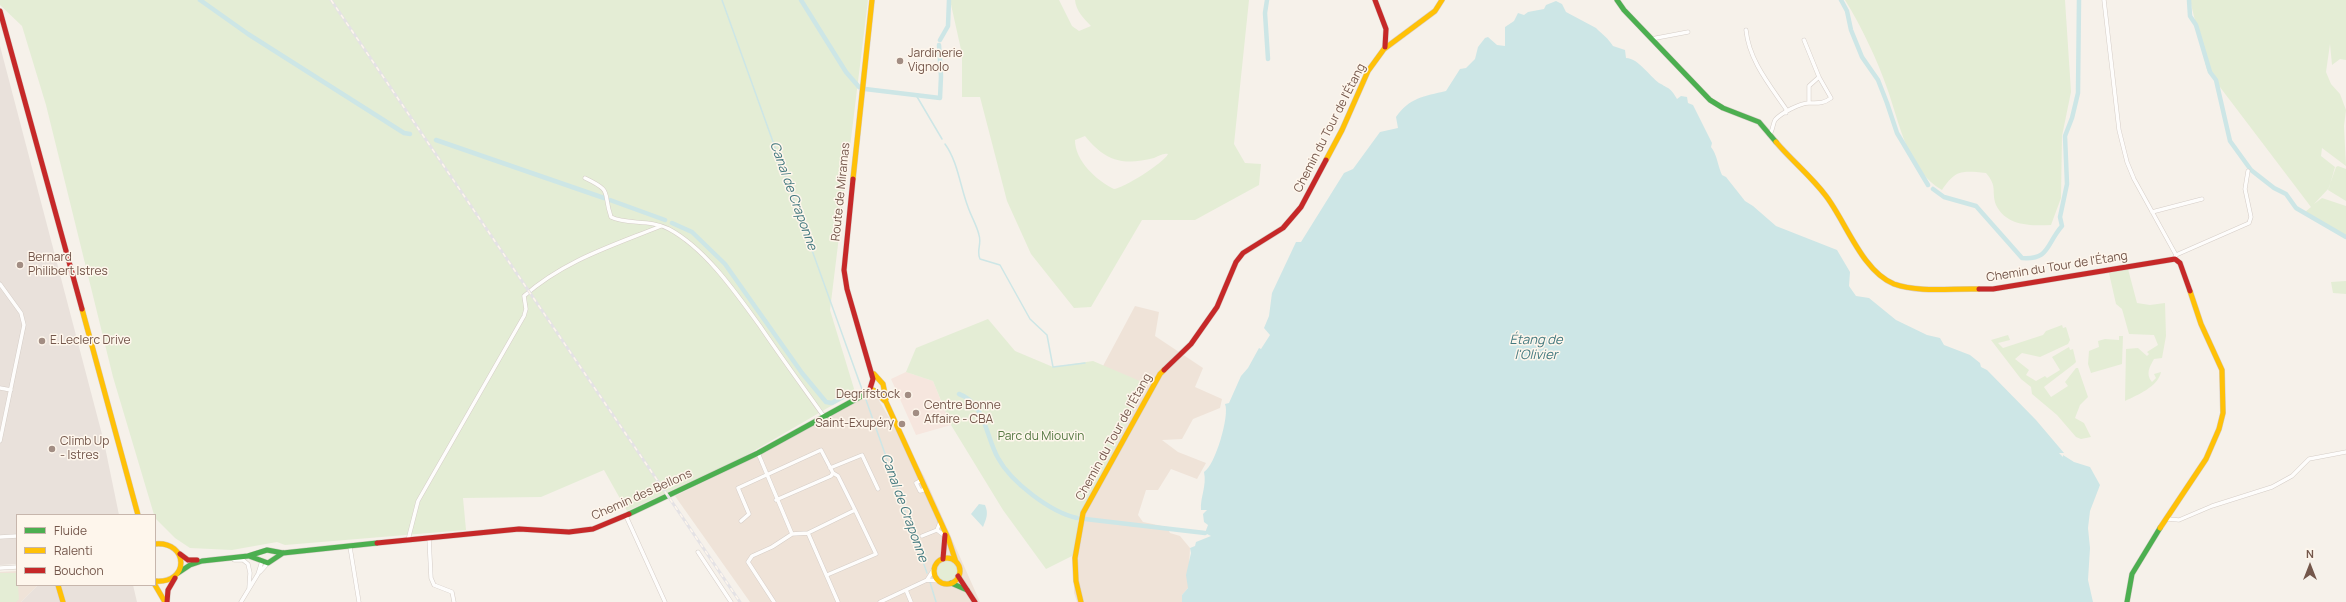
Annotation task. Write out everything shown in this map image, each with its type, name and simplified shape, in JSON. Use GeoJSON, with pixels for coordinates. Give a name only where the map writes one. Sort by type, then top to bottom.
{"type":"FeatureCollection","features":[{"type":"Feature","properties":{"kind":"main road","name":"Route de Miramas"},"geometry":{"type":"LineString","coordinates":[[872,0],[844,270],[851,304],[870,367],[874,388]]}},
{"type":"Feature","properties":{"kind":"main road"},"geometry":{"type":"LineString","coordinates":[[1375,0],[1386,31],[1387,42],[1384,49]]}},
{"type":"Feature","properties":{"kind":"main road","name":"Chemin du Tour de l'Étang"},"geometry":{"type":"LineString","coordinates":[[1081,602],[1077,592],[1076,555],[1078,528],[1083,513],[1160,374],[1191,344],[1217,307],[1236,262],[1243,253],[1283,228],[1301,207],[1339,136],[1368,71],[1384,49],[1396,38],[1435,11],[1442,0]]}},
{"type":"Feature","properties":{"kind":"main road","name":"Chemin du Tour de l'Étang"},"geometry":{"type":"LineString","coordinates":[[1617,0],[1651,39],[1710,100],[1722,108],[1759,122],[1783,152],[1810,176],[1827,197],[1872,269],[1883,278],[1896,284],[1918,288],[1993,289],[2176,257]]}},
{"type":"Feature","properties":{"kind":"main road"},"geometry":{"type":"LineString","coordinates":[[0,11],[138,514]]}},
{"type":"Feature","properties":{"kind":"main road"},"geometry":{"type":"LineString","coordinates":[[2127,602],[2132,574],[2155,534],[2168,519],[2213,445],[2223,413],[2224,380],[2222,370],[2211,348],[2194,306],[2184,271],[2176,257]]}},
{"type":"Feature","properties":{"kind":"main road"},"geometry":{"type":"LineString","coordinates":[[870,367],[883,384],[886,402],[926,489],[960,570],[958,576],[951,583]]}},
{"type":"Feature","properties":{"kind":"main road"},"geometry":{"type":"LineString","coordinates":[[874,388],[879,380]]}},
{"type":"Feature","properties":{"kind":"main road"},"geometry":{"type":"LineString","coordinates":[[874,388],[883,388]]}},
{"type":"Feature","properties":{"kind":"main road"},"geometry":{"type":"LineString","coordinates":[[874,388],[886,402]]}},
{"type":"Feature","properties":{"kind":"main road","name":"Chemin des Bellons"},"geometry":{"type":"LineString","coordinates":[[271,551],[283,553],[519,529],[580,532],[626,516],[758,453],[825,418],[874,388]]}},
{"type":"Feature","properties":{"kind":"main road"},"geometry":{"type":"LineString","coordinates":[[943,559],[945,551],[945,534]]}},
{"type":"Feature","properties":{"kind":"main road"},"geometry":{"type":"LineString","coordinates":[[156,538],[173,546],[188,560],[202,561]]}},
{"type":"Feature","properties":{"kind":"main road"},"geometry":{"type":"LineString","coordinates":[[156,544],[163,542]]}},
{"type":"Feature","properties":{"kind":"main road"},"geometry":{"type":"LineString","coordinates":[[261,558],[266,550],[271,551],[273,558]]}},
{"type":"Feature","properties":{"kind":"main road","name":"Chemin des Bellons"},"geometry":{"type":"LineString","coordinates":[[268,563],[273,558],[283,553]]}},
{"type":"Feature","properties":{"kind":"main road"},"geometry":{"type":"LineString","coordinates":[[166,602],[168,590],[181,566],[180,554]]}},
{"type":"Feature","properties":{"kind":"main road"},"geometry":{"type":"LineString","coordinates":[[156,581],[167,582],[193,563],[202,561],[248,556],[261,558],[268,563]]}},
{"type":"Feature","properties":{"kind":"main road"},"geometry":{"type":"LineString","coordinates":[[956,562],[950,559],[943,559],[939,561],[934,569],[939,581],[951,583],[967,590]]}},
{"type":"Feature","properties":{"kind":"main road"},"geometry":{"type":"LineString","coordinates":[[958,576],[976,602]]}},
{"type":"Feature","properties":{"kind":"main road"},"geometry":{"type":"LineString","coordinates":[[60,586],[63,602]]}},
{"type":"Feature","properties":{"kind":"main road"},"geometry":{"type":"LineString","coordinates":[[156,586],[166,602]]}},
{"type":"Feature","properties":{"kind":"street"},"geometry":{"type":"LineString","coordinates":[[2104,0],[2119,130],[2134,179],[2176,257],[2249,223],[2251,218],[2245,189],[2248,171]]}},
{"type":"Feature","properties":{"kind":"street"},"geometry":{"type":"LineString","coordinates":[[1746,30],[1748,42],[1755,60],[1786,108],[1786,113]]}},
{"type":"Feature","properties":{"kind":"street"},"geometry":{"type":"LineString","coordinates":[[1651,39],[1688,32]]}},
{"type":"Feature","properties":{"kind":"street"},"geometry":{"type":"LineString","coordinates":[[1770,134],[1774,121],[1786,113],[1809,103],[1816,105],[1826,102],[1831,98],[1819,78],[1804,40]]}},
{"type":"Feature","properties":{"kind":"street"},"geometry":{"type":"LineString","coordinates":[[1809,103],[1809,86],[1819,78]]}},
{"type":"Feature","properties":{"kind":"street"},"geometry":{"type":"LineString","coordinates":[[585,178],[603,186],[611,217],[618,221],[634,220],[661,226],[669,229],[692,246],[728,283],[825,418]]}},
{"type":"Feature","properties":{"kind":"street"},"geometry":{"type":"LineString","coordinates":[[2152,212],[2202,199]]}},
{"type":"Feature","properties":{"kind":"street"},"geometry":{"type":"LineString","coordinates":[[408,540],[418,500],[524,316],[526,309],[524,296],[569,264],[592,252],[661,226]]}},
{"type":"Feature","properties":{"kind":"street"},"geometry":{"type":"LineString","coordinates":[[0,284],[21,313],[24,325],[0,441]]}},
{"type":"Feature","properties":{"kind":"street"},"geometry":{"type":"LineString","coordinates":[[0,388],[11,390]]}},
{"type":"Feature","properties":{"kind":"street"},"geometry":{"type":"LineString","coordinates":[[740,521],[749,514],[738,488],[820,450],[833,473],[838,476],[876,554],[827,575]]}},
{"type":"Feature","properties":{"kind":"street"},"geometry":{"type":"LineString","coordinates":[[2168,519],[2179,520],[2212,506],[2272,486],[2292,476],[2309,459],[2346,452]]}},
{"type":"Feature","properties":{"kind":"street"},"geometry":{"type":"LineString","coordinates":[[758,453],[765,475],[792,534]]}},
{"type":"Feature","properties":{"kind":"street"},"geometry":{"type":"LineString","coordinates":[[830,468],[862,455],[878,489]]}},
{"type":"Feature","properties":{"kind":"street"},"geometry":{"type":"LineString","coordinates":[[776,500],[831,476],[833,473]]}},
{"type":"Feature","properties":{"kind":"street"},"geometry":{"type":"LineString","coordinates":[[774,602],[748,562],[752,556],[772,547],[792,534],[808,533],[855,510]]}},
{"type":"Feature","properties":{"kind":"street"},"geometry":{"type":"LineString","coordinates":[[626,516],[664,602]]}},
{"type":"Feature","properties":{"kind":"street"},"geometry":{"type":"LineString","coordinates":[[937,530],[940,521]]}},
{"type":"Feature","properties":{"kind":"street"},"geometry":{"type":"LineString","coordinates":[[922,536],[937,530],[945,534]]}},
{"type":"Feature","properties":{"kind":"street"},"geometry":{"type":"LineString","coordinates":[[808,533],[838,602]]}},
{"type":"Feature","properties":{"kind":"street"},"geometry":{"type":"LineString","coordinates":[[0,537],[16,536]]}},
{"type":"Feature","properties":{"kind":"street"},"geometry":{"type":"LineString","coordinates":[[429,538],[431,578],[434,585],[452,592],[454,602]]}},
{"type":"Feature","properties":{"kind":"street"},"geometry":{"type":"LineString","coordinates":[[350,547],[359,602]]}},
{"type":"Feature","properties":{"kind":"street"},"geometry":{"type":"LineString","coordinates":[[698,552],[731,602]]}},
{"type":"Feature","properties":{"kind":"street"},"geometry":{"type":"LineString","coordinates":[[223,558],[243,560],[248,564],[250,573],[248,588]]}},
{"type":"Feature","properties":{"kind":"street"},"geometry":{"type":"LineString","coordinates":[[258,574],[261,558]]}},
{"type":"Feature","properties":{"kind":"street"},"geometry":{"type":"LineString","coordinates":[[241,602],[248,588],[268,563]]}},
{"type":"Feature","properties":{"kind":"street"},"geometry":{"type":"LineString","coordinates":[[0,568],[16,567]]}},
{"type":"Feature","properties":{"kind":"street"},"geometry":{"type":"LineString","coordinates":[[927,580],[934,569]]}},
{"type":"Feature","properties":{"kind":"street"},"geometry":{"type":"LineString","coordinates":[[880,602],[927,580],[939,581]]}},
{"type":"Feature","properties":{"kind":"street"},"geometry":{"type":"LineString","coordinates":[[906,590],[911,602]]}},
{"type":"Feature","properties":{"kind":"shaded area"},"geometry":{"type":"Polygon","coordinates":[[[0,46],[104,442],[119,514],[16,514],[16,564],[0,565],[0,46]]]}},
{"type":"Feature","properties":{"kind":"shaded area"},"geometry":{"type":"Polygon","coordinates":[[[1135,306],[1159,312],[1155,336],[1203,368],[1195,387],[1222,399],[1220,408],[1193,419],[1182,439],[1162,440],[1178,452],[1206,463],[1197,479],[1171,469],[1158,490],[1146,490],[1138,515],[1143,522],[1167,527],[1170,533],[1180,536],[1190,548],[1188,588],[1182,595],[1182,602],[1077,602],[1074,593],[1074,555],[1103,366],[1135,306]]]}},
{"type":"Feature","properties":{"kind":"shaded area"},"geometry":{"type":"Polygon","coordinates":[[[906,372],[933,381],[951,425],[916,435],[891,379],[906,372]]]}},
{"type":"Feature","properties":{"kind":"shaded area"},"geometry":{"type":"Polygon","coordinates":[[[875,394],[924,476],[980,602],[750,602],[675,496],[718,475],[863,398],[875,394]]]}},
{"type":"Feature","properties":{"kind":"shaded area"},"geometry":{"type":"Polygon","coordinates":[[[16,571],[16,586],[37,586],[21,602],[0,602],[0,572],[16,571]]]}},
{"type":"Feature","properties":{"kind":"shaded area"},"geometry":{"type":"Polygon","coordinates":[[[37,586],[133,586],[137,602],[21,602],[37,586]]]}},
{"type":"Feature","properties":{"kind":"green space"},"geometry":{"type":"Polygon","coordinates":[[[0,0],[868,0],[830,310],[855,392],[740,459],[627,511],[604,470],[541,497],[463,498],[466,530],[285,545],[277,542],[232,550],[190,548],[175,538],[156,519],[156,514],[154,514],[113,377],[46,105],[22,26],[0,5],[0,0]]]}},
{"type":"Feature","properties":{"kind":"green space"},"geometry":{"type":"Polygon","coordinates":[[[950,0],[1059,0],[1072,26],[1079,31],[1091,26],[1083,18],[1075,0],[1249,0],[1234,144],[1245,163],[1261,164],[1259,185],[1195,220],[1142,220],[1091,307],[1074,308],[1031,254],[1007,201],[980,97],[962,97],[962,54],[950,0]],[[1085,136],[1075,140],[1079,155],[1088,169],[1100,180],[1114,189],[1125,185],[1142,175],[1159,163],[1168,154],[1143,160],[1124,161],[1107,156],[1092,144],[1085,136]]]}},
{"type":"Feature","properties":{"kind":"green space"},"geometry":{"type":"Polygon","coordinates":[[[1845,0],[2065,0],[2071,92],[2062,136],[2061,198],[2051,225],[2027,225],[2013,221],[2006,217],[2000,212],[1996,205],[1992,182],[1986,173],[1960,173],[1951,178],[1942,190],[1920,171],[1906,145],[1879,66],[1863,31],[1845,0]]]}},
{"type":"Feature","properties":{"kind":"green space"},"geometry":{"type":"Polygon","coordinates":[[[2190,0],[2346,0],[2346,60],[2340,59],[2332,65],[2330,44],[2326,72],[2331,84],[2340,94],[2346,110],[2344,126],[2346,166],[2322,148],[2321,156],[2335,167],[2329,188],[2314,204],[2322,198],[2346,206],[2346,238],[2304,213],[2311,207],[2207,70],[2190,0]]]}},
{"type":"Feature","properties":{"kind":"green space"},"geometry":{"type":"Polygon","coordinates":[[[2338,166],[2346,169],[2346,201],[2328,190],[2336,167],[2338,166]]]}},
{"type":"Feature","properties":{"kind":"green space"},"geometry":{"type":"Polygon","coordinates":[[[2128,269],[2137,303],[2150,305],[2165,303],[2166,336],[2162,358],[2154,359],[2149,370],[2149,376],[2152,382],[2156,378],[2154,374],[2161,372],[2156,382],[2146,390],[2125,401],[2126,349],[2138,348],[2147,356],[2149,354],[2147,352],[2158,345],[2154,335],[2129,334],[2122,309],[2116,304],[2109,273],[2128,269]]]}},
{"type":"Feature","properties":{"kind":"green space"},"geometry":{"type":"Polygon","coordinates":[[[2346,281],[2346,294],[2333,293],[2331,282],[2346,281]]]}},
{"type":"Feature","properties":{"kind":"green space","name":"Parc du Miouvin"},"geometry":{"type":"Polygon","coordinates":[[[988,319],[1015,351],[1053,367],[1093,361],[1147,384],[1079,519],[1074,555],[1046,569],[1003,510],[951,425],[933,381],[906,372],[916,348],[988,319]]]}},
{"type":"Feature","properties":{"kind":"green space"},"geometry":{"type":"Polygon","coordinates":[[[2062,325],[2063,328],[2066,327],[2070,340],[2068,344],[2040,357],[2022,353],[2015,359],[2029,370],[2026,375],[2036,381],[2045,376],[2047,378],[2060,370],[2052,357],[2069,347],[2070,350],[2073,349],[2076,362],[2044,387],[2051,397],[2068,386],[2065,382],[2076,368],[2078,368],[2088,397],[2080,405],[2075,418],[2084,423],[2091,437],[2081,439],[2076,437],[2057,415],[2032,394],[2031,387],[2021,379],[1991,340],[2008,335],[2010,340],[1998,343],[2003,348],[2043,335],[2046,331],[2062,325]]]}},
{"type":"Feature","properties":{"kind":"green space"},"geometry":{"type":"Polygon","coordinates":[[[2119,336],[2123,336],[2122,364],[2091,373],[2088,364],[2089,351],[2099,347],[2098,341],[2105,339],[2119,340],[2119,336]]]}},
{"type":"Feature","properties":{"kind":"green space"},"geometry":{"type":"Polygon","coordinates":[[[947,561],[954,564],[957,571],[954,578],[947,581],[940,578],[937,571],[940,564],[947,561]]]}},
{"type":"Feature","properties":{"kind":"green space"},"geometry":{"type":"Polygon","coordinates":[[[0,573],[16,573],[16,586],[18,586],[19,599],[16,602],[0,602],[0,573]]]}},
{"type":"Feature","properties":{"kind":"water","name":"Étang de l'Olivier"},"geometry":{"type":"Polygon","coordinates":[[[1556,1],[1562,4],[1566,12],[1596,28],[1613,46],[1625,50],[1626,58],[1636,61],[1657,81],[1668,88],[1677,99],[1681,96],[1687,97],[1688,103],[1693,105],[1712,143],[1711,147],[1715,153],[1722,175],[1726,177],[1745,201],[1776,226],[1837,250],[1850,272],[1849,286],[1856,296],[1869,298],[1896,320],[1927,335],[1940,338],[1944,345],[1970,355],[1980,363],[1981,367],[1987,370],[2036,420],[2064,453],[2059,453],[2063,457],[2063,455],[2074,462],[2090,467],[2100,485],[2090,511],[2088,528],[2090,548],[2088,580],[2093,602],[1182,602],[1182,595],[1188,588],[1186,575],[1191,553],[1190,548],[1195,546],[1196,542],[1211,536],[1205,533],[1208,525],[1204,522],[1203,514],[1207,510],[1201,510],[1201,501],[1205,482],[1204,472],[1213,460],[1217,451],[1225,418],[1225,404],[1229,403],[1241,376],[1248,368],[1259,348],[1261,349],[1270,335],[1264,328],[1269,316],[1272,293],[1296,242],[1301,242],[1344,173],[1353,169],[1380,132],[1398,128],[1396,117],[1406,106],[1424,96],[1446,91],[1460,69],[1466,68],[1475,59],[1478,47],[1485,38],[1488,37],[1497,45],[1505,46],[1505,27],[1514,21],[1518,13],[1524,15],[1528,12],[1544,9],[1546,5],[1556,1]]]}},
{"type":"Feature","properties":{"kind":"water"},"geometry":{"type":"Polygon","coordinates":[[[979,504],[985,505],[987,511],[987,516],[983,527],[971,514],[979,504]]]}},
{"type":"Feature","properties":{"kind":"waterway"},"geometry":{"type":"LineString","coordinates":[[200,0],[248,34],[404,133],[410,134]]}},
{"type":"Feature","properties":{"kind":"waterway","name":"Canal de Craponne"},"geometry":{"type":"LineString","coordinates":[[722,0],[863,392]]}},
{"type":"Feature","properties":{"kind":"waterway"},"geometry":{"type":"LineString","coordinates":[[801,0],[846,72],[859,87]]}},
{"type":"Feature","properties":{"kind":"waterway"},"geometry":{"type":"LineString","coordinates":[[940,40],[948,26],[949,0]]}},
{"type":"Feature","properties":{"kind":"waterway"},"geometry":{"type":"LineString","coordinates":[[1267,0],[1265,13],[1268,59]]}},
{"type":"Feature","properties":{"kind":"waterway"},"geometry":{"type":"LineString","coordinates":[[1841,0],[1847,11],[1851,30],[1862,57],[1878,80],[1897,133],[1928,185]]}},
{"type":"Feature","properties":{"kind":"waterway"},"geometry":{"type":"LineString","coordinates":[[1933,189],[1944,197],[1976,206],[2022,258],[2031,258],[2043,254],[2062,226],[2060,217],[2067,184],[2065,136],[2072,118],[2078,93],[2079,0]]}},
{"type":"Feature","properties":{"kind":"waterway"},"geometry":{"type":"LineString","coordinates":[[2189,0],[2190,16],[2196,25],[2210,72],[2216,80],[2230,141],[2251,170],[2274,188],[2286,194],[2296,208],[2346,237]]}},
{"type":"Feature","properties":{"kind":"waterway"},"geometry":{"type":"LineString","coordinates":[[865,89],[940,98],[941,76],[939,45]]}},
{"type":"Feature","properties":{"kind":"waterway"},"geometry":{"type":"LineString","coordinates":[[916,95],[942,139]]}},
{"type":"Feature","properties":{"kind":"waterway"},"geometry":{"type":"LineString","coordinates":[[436,140],[604,198]]}},
{"type":"Feature","properties":{"kind":"waterway"},"geometry":{"type":"LineString","coordinates":[[945,144],[953,158],[965,199],[980,238],[980,259],[1000,265],[1030,319],[1047,335],[1053,367],[1085,363]]}},
{"type":"Feature","properties":{"kind":"waterway"},"geometry":{"type":"LineString","coordinates":[[610,200],[665,220]]}},
{"type":"Feature","properties":{"kind":"waterway"},"geometry":{"type":"LineString","coordinates":[[672,223],[692,232],[725,264],[802,373],[826,402],[832,403],[850,393]]}},
{"type":"Feature","properties":{"kind":"waterway"},"geometry":{"type":"LineString","coordinates":[[959,394],[968,398],[980,413],[994,450],[1012,477],[1032,495],[1044,503],[1066,515],[1077,518]]}},
{"type":"Feature","properties":{"kind":"waterway","name":"Canal de Craponne"},"geometry":{"type":"LineString","coordinates":[[865,397],[927,573]]}},
{"type":"Feature","properties":{"kind":"waterway"},"geometry":{"type":"LineString","coordinates":[[1085,519],[1205,533]]}},
{"type":"Feature","properties":{"kind":"waterway","name":"Canal de Craponne"},"geometry":{"type":"LineString","coordinates":[[930,582],[936,602]]}},
{"type":"Feature","properties":{"kind":"railway"},"geometry":{"type":"LineString","coordinates":[[331,0],[740,602]]}},
{"type":"Feature","properties":{"kind":"traffic: fast"},"geometry":{"type":"LineString","coordinates":[[1617,0],[1624,10],[1710,100],[1723,108],[1759,122],[1776,142]]}},
{"type":"Feature","properties":{"kind":"traffic: fast"},"geometry":{"type":"LineString","coordinates":[[629,514],[758,453],[869,392],[875,391]]}},
{"type":"Feature","properties":{"kind":"traffic: fast"},"geometry":{"type":"LineString","coordinates":[[2127,602],[2132,574],[2160,528]]}},
{"type":"Feature","properties":{"kind":"traffic: fast"},"geometry":{"type":"LineString","coordinates":[[178,573],[190,565],[202,561],[248,556],[267,550],[283,553],[377,543]]}},
{"type":"Feature","properties":{"kind":"traffic: fast"},"geometry":{"type":"LineString","coordinates":[[249,556],[268,563],[283,553]]}},
{"type":"Feature","properties":{"kind":"traffic: fast"},"geometry":{"type":"LineString","coordinates":[[951,583],[967,590]]}},
{"type":"Feature","properties":{"kind":"traffic: slow"},"geometry":{"type":"LineString","coordinates":[[853,179],[872,0]]}},
{"type":"Feature","properties":{"kind":"traffic: slow"},"geometry":{"type":"LineString","coordinates":[[1326,160],[1342,130],[1368,71],[1384,49],[1435,11],[1442,0]]}},
{"type":"Feature","properties":{"kind":"traffic: slow"},"geometry":{"type":"LineString","coordinates":[[1776,142],[1826,196],[1864,257],[1883,278],[1904,287],[1936,290],[1979,289]]}},
{"type":"Feature","properties":{"kind":"traffic: slow"},"geometry":{"type":"LineString","coordinates":[[2160,528],[2206,459],[2219,429],[2223,413],[2222,370],[2201,324],[2190,291]]}},
{"type":"Feature","properties":{"kind":"traffic: slow"},"geometry":{"type":"LineString","coordinates":[[82,309],[138,514]]}},
{"type":"Feature","properties":{"kind":"traffic: slow"},"geometry":{"type":"LineString","coordinates":[[1081,602],[1076,581],[1075,558],[1083,513],[1160,374],[1164,370]]}},
{"type":"Feature","properties":{"kind":"traffic: slow"},"geometry":{"type":"LineString","coordinates":[[874,374],[883,384],[886,399]]}},
{"type":"Feature","properties":{"kind":"traffic: slow"},"geometry":{"type":"LineString","coordinates":[[873,390],[886,402],[948,538],[956,562]]}},
{"type":"Feature","properties":{"kind":"traffic: slow"},"geometry":{"type":"LineString","coordinates":[[156,544],[166,545],[174,549],[179,555],[181,562],[179,570],[175,576],[166,580],[156,581]]}},
{"type":"Feature","properties":{"kind":"traffic: slow"},"geometry":{"type":"LineString","coordinates":[[947,558],[956,562],[960,571],[956,580],[947,584],[938,580],[934,571],[938,562],[947,558]]}},
{"type":"Feature","properties":{"kind":"traffic: slow"},"geometry":{"type":"LineString","coordinates":[[58,586],[63,602]]}},
{"type":"Feature","properties":{"kind":"traffic: slow"},"geometry":{"type":"LineString","coordinates":[[156,586],[165,602]]}},
{"type":"Feature","properties":{"kind":"traffic: jam"},"geometry":{"type":"LineString","coordinates":[[1375,0],[1386,29],[1385,47]]}},
{"type":"Feature","properties":{"kind":"traffic: jam"},"geometry":{"type":"LineString","coordinates":[[0,11],[82,309]]}},
{"type":"Feature","properties":{"kind":"traffic: jam"},"geometry":{"type":"LineString","coordinates":[[1164,370],[1191,344],[1217,307],[1236,262],[1243,253],[1283,228],[1301,207],[1326,160]]}},
{"type":"Feature","properties":{"kind":"traffic: jam"},"geometry":{"type":"LineString","coordinates":[[853,179],[844,270],[847,289],[873,379],[869,392]]}},
{"type":"Feature","properties":{"kind":"traffic: jam"},"geometry":{"type":"LineString","coordinates":[[1979,289],[1993,289],[2175,259],[2180,263],[2190,291]]}},
{"type":"Feature","properties":{"kind":"traffic: jam"},"geometry":{"type":"LineString","coordinates":[[377,543],[519,529],[569,532],[593,529],[629,514]]}},
{"type":"Feature","properties":{"kind":"traffic: jam"},"geometry":{"type":"LineString","coordinates":[[943,559],[945,535]]}},
{"type":"Feature","properties":{"kind":"traffic: jam"},"geometry":{"type":"LineString","coordinates":[[180,554],[188,560],[197,560]]}},
{"type":"Feature","properties":{"kind":"traffic: jam"},"geometry":{"type":"LineString","coordinates":[[958,576],[975,602]]}},
{"type":"Feature","properties":{"kind":"traffic: jam"},"geometry":{"type":"LineString","coordinates":[[167,602],[168,590],[175,578]]}},
{"type":"Feature","properties":{"kind":"place","name":"Jardinerie Vignolo"},"geometry":{"type":"Point","coordinates":[900,61]}},
{"type":"Feature","properties":{"kind":"place","name":"Bernard Philibert Istres"},"geometry":{"type":"Point","coordinates":[20,265]}},
{"type":"Feature","properties":{"kind":"place","name":"E.Leclerc Drive"},"geometry":{"type":"Point","coordinates":[42,341]}},
{"type":"Feature","properties":{"kind":"place","name":"Degrifstock"},"geometry":{"type":"Point","coordinates":[908,395]}},
{"type":"Feature","properties":{"kind":"place","name":"Centre Bonne Affaire - CBA"},"geometry":{"type":"Point","coordinates":[916,413]}},
{"type":"Feature","properties":{"kind":"place","name":"Saint-Exupéry"},"geometry":{"type":"Point","coordinates":[902,424]}},
{"type":"Feature","properties":{"kind":"place","name":"Climb Up - Istres"},"geometry":{"type":"Point","coordinates":[52,449]}}]}
